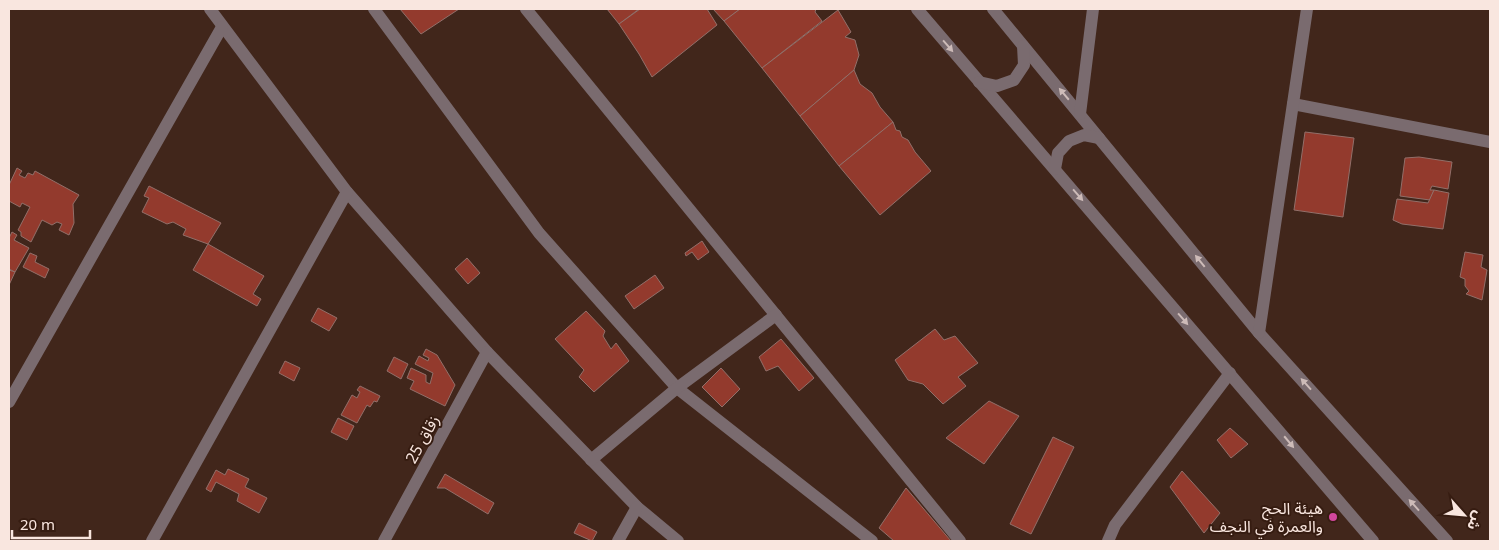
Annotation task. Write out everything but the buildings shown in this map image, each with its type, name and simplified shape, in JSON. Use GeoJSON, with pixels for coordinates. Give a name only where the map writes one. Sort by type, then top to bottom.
{"type":"FeatureCollection","features":[{"type":"Feature","properties":{"kind":"street"},"geometry":{"type":"LineString","coordinates":[[210,9],[347,192],[487,352],[637,507],[678,541]]}},
{"type":"Feature","properties":{"kind":"street"},"geometry":{"type":"LineString","coordinates":[[374,9],[539,233],[677,388],[872,541]]}},
{"type":"Feature","properties":{"kind":"street"},"geometry":{"type":"LineString","coordinates":[[526,9],[960,541]]}},
{"type":"Feature","properties":{"kind":"street"},"geometry":{"type":"LineString","coordinates":[[917,9],[1373,541]]}},
{"type":"Feature","properties":{"kind":"street"},"geometry":{"type":"LineString","coordinates":[[993,9],[1259,333],[1447,541]]}},
{"type":"Feature","properties":{"kind":"street"},"geometry":{"type":"LineString","coordinates":[[1080,114],[1093,9]]}},
{"type":"Feature","properties":{"kind":"street"},"geometry":{"type":"LineString","coordinates":[[1259,333],[1307,9]]}},
{"type":"Feature","properties":{"kind":"street"},"geometry":{"type":"LineString","coordinates":[[9,402],[222,27]]}},
{"type":"Feature","properties":{"kind":"street"},"geometry":{"type":"LineString","coordinates":[[980,82],[997,86],[1014,80],[1024,65],[1023,46]]}},
{"type":"Feature","properties":{"kind":"street"},"geometry":{"type":"LineString","coordinates":[[1293,104],[1490,142]]}},
{"type":"Feature","properties":{"kind":"street"},"geometry":{"type":"LineString","coordinates":[[1055,169],[1058,153],[1069,141],[1084,135],[1099,138]]}},
{"type":"Feature","properties":{"kind":"street"},"geometry":{"type":"LineString","coordinates":[[152,541],[347,192]]}},
{"type":"Feature","properties":{"kind":"street"},"geometry":{"type":"LineString","coordinates":[[591,460],[677,388],[776,315]]}},
{"type":"Feature","properties":{"kind":"street","name":"زقاق 25"},"geometry":{"type":"LineString","coordinates":[[384,541],[487,352]]}},
{"type":"Feature","properties":{"kind":"street"},"geometry":{"type":"LineString","coordinates":[[1108,541],[1115,524],[1230,373]]}},
{"type":"Feature","properties":{"kind":"street"},"geometry":{"type":"LineString","coordinates":[[618,541],[637,507]]}},
{"type":"Feature","properties":{"kind":"place","name":"هيئة الحج والعمرة في النجف"},"geometry":{"type":"Point","coordinates":[1333,517]}}]}
